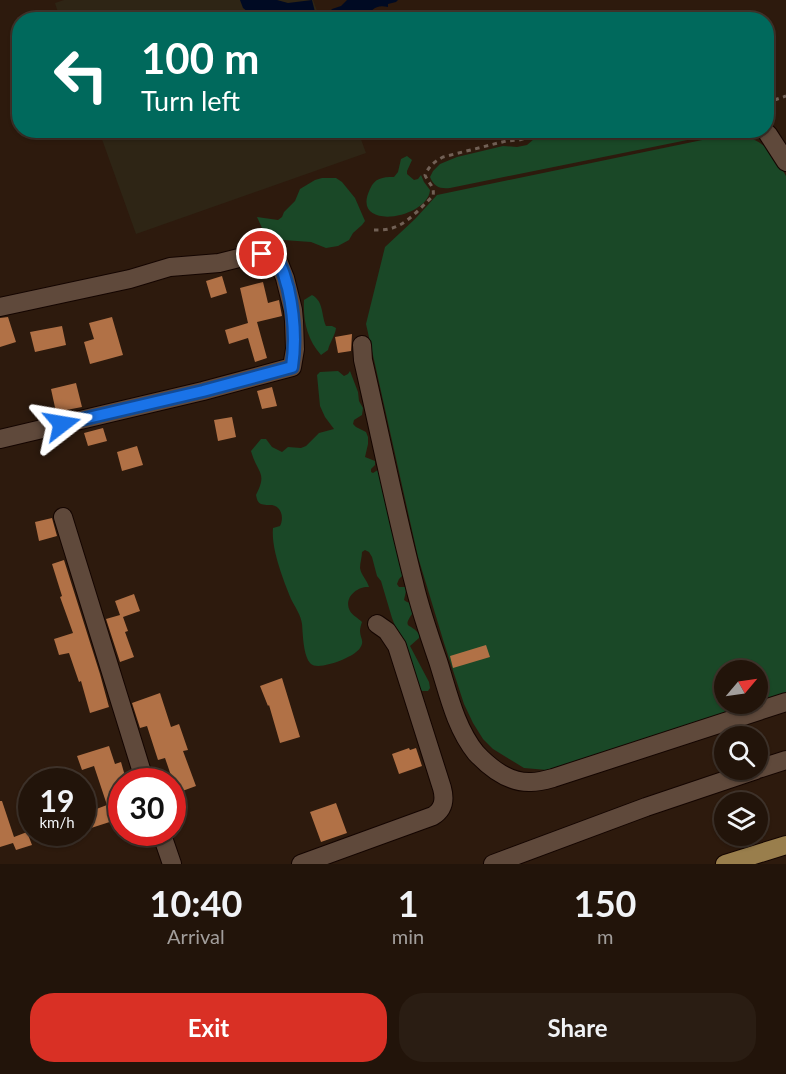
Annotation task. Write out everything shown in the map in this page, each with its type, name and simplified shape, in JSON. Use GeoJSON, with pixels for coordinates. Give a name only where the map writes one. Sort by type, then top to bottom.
{"type":"FeatureCollection","features":[{"type":"Feature","properties":{"kind":"main road"},"geometry":{"type":"LineString","coordinates":[[725,864],[786,845]]}},
{"type":"Feature","properties":{"kind":"street"},"geometry":{"type":"LineString","coordinates":[[771,138],[786,162]]}},
{"type":"Feature","properties":{"kind":"street"},"geometry":{"type":"LineString","coordinates":[[0,307],[130,279],[170,267],[219,263],[262,254],[273,258],[283,270],[293,310],[295,350],[292,367],[203,391],[0,439]]}},
{"type":"Feature","properties":{"kind":"street"},"geometry":{"type":"LineString","coordinates":[[362,345],[363,360],[419,601],[454,713],[467,740],[487,763],[506,777],[517,781],[529,783],[539,781],[786,702]]}},
{"type":"Feature","properties":{"kind":"street"},"geometry":{"type":"LineString","coordinates":[[63,518],[142,768]]}},
{"type":"Feature","properties":{"kind":"street"},"geometry":{"type":"LineString","coordinates":[[301,864],[433,816],[443,805],[442,788],[397,646],[387,631],[377,624]]}},
{"type":"Feature","properties":{"kind":"street"},"geometry":{"type":"LineString","coordinates":[[768,766],[786,760]]}},
{"type":"Feature","properties":{"kind":"street"},"geometry":{"type":"LineString","coordinates":[[493,864],[725,780]]}},
{"type":"Feature","properties":{"kind":"street"},"geometry":{"type":"LineString","coordinates":[[166,846],[172,864]]}},
{"type":"Feature","properties":{"kind":"path"},"geometry":{"type":"LineString","coordinates":[[374,230],[391,229],[398,226],[433,196],[433,187],[425,175],[435,161],[443,157],[525,138]]}},
{"type":"Feature","properties":{"kind":"shaded area"},"geometry":{"type":"Polygon","coordinates":[[[64,0],[313,0],[317,12],[58,12],[55,3],[64,0]]]}},
{"type":"Feature","properties":{"kind":"shaded area"},"geometry":{"type":"Polygon","coordinates":[[[102,138],[361,138],[366,153],[136,234],[102,138]]]}},
{"type":"Feature","properties":{"kind":"green space"},"geometry":{"type":"Polygon","coordinates":[[[697,138],[450,188],[438,187],[430,177],[440,164],[457,157],[503,146],[527,145],[534,139],[697,138]]]}},
{"type":"Feature","properties":{"kind":"green space"},"geometry":{"type":"Polygon","coordinates":[[[712,138],[750,138],[768,149],[776,160],[786,176],[786,694],[768,700],[768,660],[714,660],[714,714],[725,714],[547,770],[524,768],[493,749],[483,739],[464,704],[418,557],[366,324],[385,247],[437,195],[712,138]]]}},
{"type":"Feature","properties":{"kind":"green space"},"geometry":{"type":"Polygon","coordinates":[[[407,156],[412,160],[407,174],[414,180],[421,175],[430,190],[426,200],[405,214],[379,216],[370,211],[366,203],[374,182],[386,177],[394,177],[398,172],[401,159],[407,156]]]}},
{"type":"Feature","properties":{"kind":"green space"},"geometry":{"type":"Polygon","coordinates":[[[322,178],[336,178],[355,198],[365,221],[349,240],[338,246],[326,248],[311,242],[283,240],[263,230],[257,217],[278,220],[295,201],[300,189],[322,178]]]}},
{"type":"Feature","properties":{"kind":"green space"},"geometry":{"type":"Polygon","coordinates":[[[312,295],[319,301],[326,326],[336,328],[328,350],[321,355],[312,343],[305,322],[304,300],[312,295]]]}},
{"type":"Feature","properties":{"kind":"green space"},"geometry":{"type":"Polygon","coordinates":[[[338,371],[344,376],[350,371],[363,408],[362,415],[354,420],[353,424],[366,432],[368,437],[365,457],[375,461],[371,472],[381,468],[406,572],[397,584],[399,587],[405,587],[404,600],[411,603],[414,611],[407,623],[419,634],[419,638],[410,646],[429,682],[428,691],[422,691],[419,687],[392,618],[372,557],[365,550],[362,552],[360,568],[369,587],[360,588],[352,594],[348,602],[351,612],[362,622],[361,646],[357,652],[337,662],[321,666],[311,664],[305,650],[300,617],[278,564],[274,545],[273,528],[280,526],[281,513],[275,506],[261,504],[257,499],[261,477],[251,451],[261,439],[266,439],[272,447],[282,452],[288,447],[301,448],[319,433],[334,429],[320,406],[317,375],[320,372],[338,371]]]}},
{"type":"Feature","properties":{"kind":"water"},"geometry":{"type":"Polygon","coordinates":[[[240,0],[277,0],[288,3],[312,0],[315,12],[248,12],[243,8],[240,0]]]}},
{"type":"Feature","properties":{"kind":"water"},"geometry":{"type":"Polygon","coordinates":[[[347,0],[398,0],[388,4],[388,7],[374,8],[370,12],[330,12],[347,0]]]}},
{"type":"Feature","properties":{"kind":"building"},"geometry":{"type":"Polygon","coordinates":[[[222,276],[227,293],[211,298],[206,281],[222,276]]]}},
{"type":"Feature","properties":{"kind":"building"},"geometry":{"type":"Polygon","coordinates":[[[263,282],[268,303],[279,300],[282,316],[257,322],[267,358],[255,362],[248,338],[229,344],[225,330],[248,323],[240,288],[263,282]]]}},
{"type":"Feature","properties":{"kind":"building"},"geometry":{"type":"Polygon","coordinates":[[[8,317],[16,342],[0,347],[0,318],[8,317]]]}},
{"type":"Feature","properties":{"kind":"building"},"geometry":{"type":"Polygon","coordinates":[[[112,317],[123,355],[90,364],[84,342],[94,339],[89,323],[112,317]]]}},
{"type":"Feature","properties":{"kind":"building"},"geometry":{"type":"Polygon","coordinates":[[[62,326],[66,345],[35,352],[30,332],[62,326]]]}},
{"type":"Feature","properties":{"kind":"building"},"geometry":{"type":"Polygon","coordinates":[[[352,334],[351,351],[338,353],[335,337],[352,334]]]}},
{"type":"Feature","properties":{"kind":"building"},"geometry":{"type":"Polygon","coordinates":[[[76,383],[82,407],[56,412],[51,389],[76,383]]]}},
{"type":"Feature","properties":{"kind":"building"},"geometry":{"type":"Polygon","coordinates":[[[272,387],[277,406],[262,409],[257,391],[272,387]]]}},
{"type":"Feature","properties":{"kind":"building"},"geometry":{"type":"Polygon","coordinates":[[[232,417],[236,437],[218,441],[214,420],[232,417]]]}},
{"type":"Feature","properties":{"kind":"building"},"geometry":{"type":"Polygon","coordinates":[[[103,428],[107,441],[88,446],[84,433],[103,428]]]}},
{"type":"Feature","properties":{"kind":"building"},"geometry":{"type":"Polygon","coordinates":[[[137,446],[143,465],[122,471],[117,452],[137,446]]]}},
{"type":"Feature","properties":{"kind":"building"},"geometry":{"type":"Polygon","coordinates":[[[52,518],[57,536],[39,541],[35,522],[52,518]]]}},
{"type":"Feature","properties":{"kind":"building"},"geometry":{"type":"Polygon","coordinates":[[[64,560],[109,707],[90,713],[81,681],[79,682],[69,653],[59,655],[54,639],[73,633],[60,597],[62,596],[52,564],[64,560]]]}},
{"type":"Feature","properties":{"kind":"building"},"geometry":{"type":"Polygon","coordinates":[[[134,594],[140,611],[123,617],[128,631],[125,632],[134,657],[120,662],[106,619],[120,615],[115,601],[134,594]]]}},
{"type":"Feature","properties":{"kind":"building"},"geometry":{"type":"Polygon","coordinates":[[[486,645],[490,657],[453,668],[450,656],[486,645]]]}},
{"type":"Feature","properties":{"kind":"building"},"geometry":{"type":"Polygon","coordinates":[[[282,678],[300,737],[280,743],[269,705],[260,686],[282,678]]]}},
{"type":"Feature","properties":{"kind":"building"},"geometry":{"type":"Polygon","coordinates":[[[160,693],[171,727],[179,724],[188,750],[183,751],[196,786],[186,790],[186,768],[168,768],[165,758],[158,760],[147,726],[140,728],[132,703],[160,693]]]}},
{"type":"Feature","properties":{"kind":"building"},"geometry":{"type":"Polygon","coordinates":[[[109,746],[115,764],[121,762],[123,768],[108,768],[108,823],[96,826],[96,809],[107,805],[96,768],[94,766],[81,768],[77,756],[109,746]]]}},
{"type":"Feature","properties":{"kind":"building"},"geometry":{"type":"Polygon","coordinates":[[[409,748],[410,750],[416,748],[422,766],[399,774],[392,754],[409,748]]]}},
{"type":"Feature","properties":{"kind":"building"},"geometry":{"type":"Polygon","coordinates":[[[0,801],[2,801],[14,837],[18,835],[18,846],[29,846],[16,850],[13,843],[0,847],[0,801]]]}},
{"type":"Feature","properties":{"kind":"building"},"geometry":{"type":"Polygon","coordinates":[[[336,803],[347,833],[321,842],[310,812],[336,803]]]}},
{"type":"Feature","properties":{"kind":"route"},"geometry":{"type":"LineString","coordinates":[[62,424],[203,391],[292,367],[295,350],[293,310],[283,270],[273,258],[262,254]]}}]}
